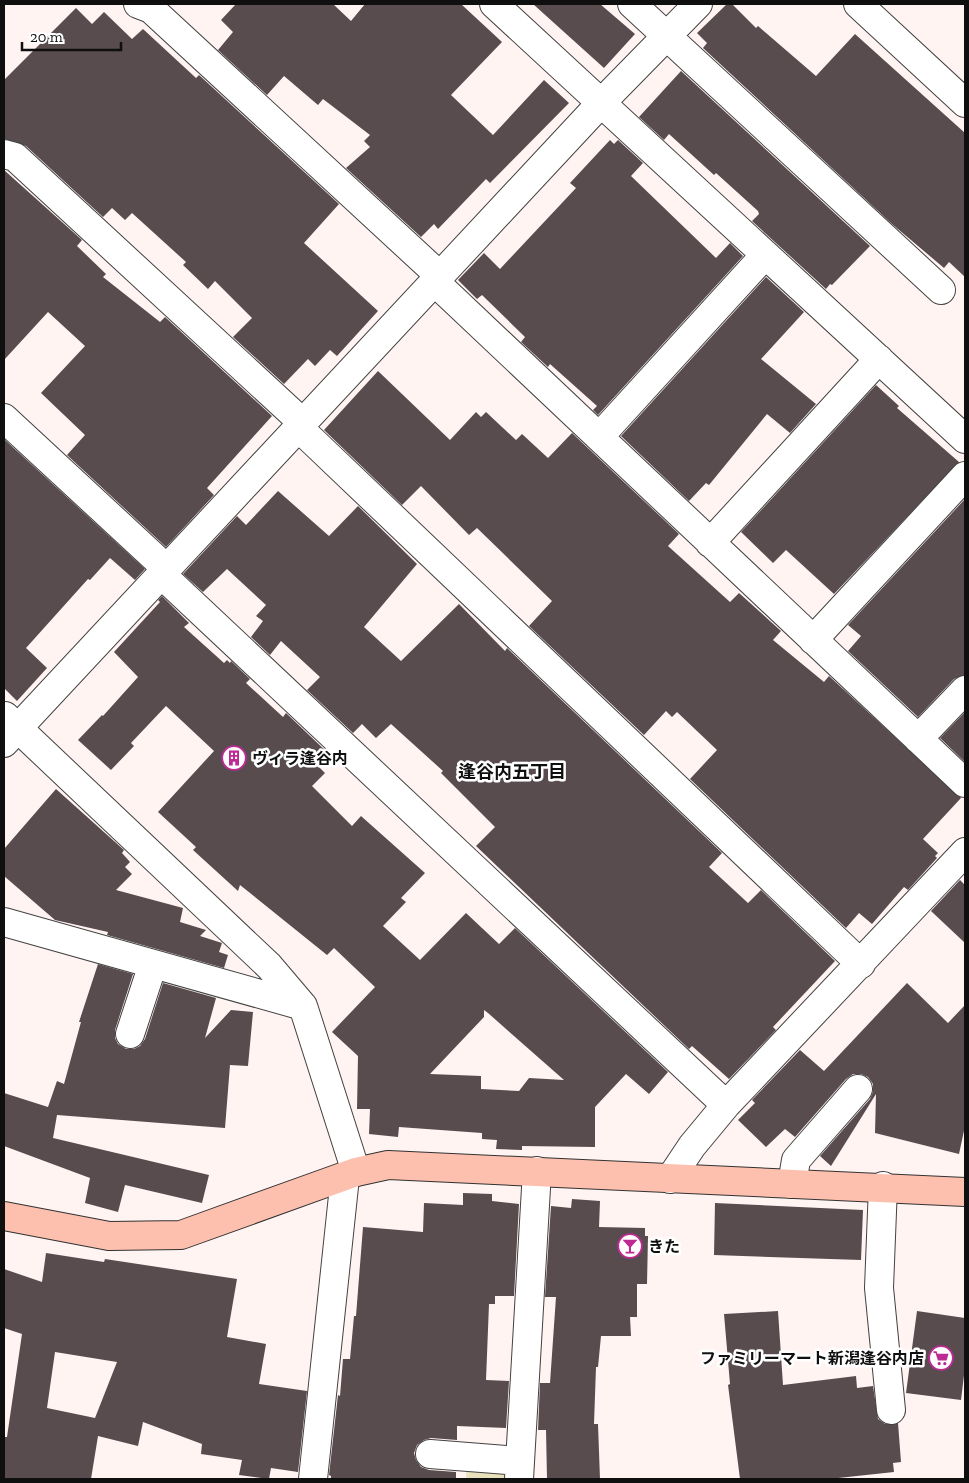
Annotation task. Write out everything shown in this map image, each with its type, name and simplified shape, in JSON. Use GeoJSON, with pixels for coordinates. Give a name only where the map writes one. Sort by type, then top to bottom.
{"type":"FeatureCollection","features":[{"type":"Feature","properties":{"kind":"street"},"geometry":{"type":"LineString","coordinates":[[138,4],[151,9],[438,279],[599,437],[965,784]]}},
{"type":"Feature","properties":{"kind":"street"},"geometry":{"type":"LineString","coordinates":[[494,4],[965,439]]}},
{"type":"Feature","properties":{"kind":"street"},"geometry":{"type":"LineString","coordinates":[[632,4],[941,290]]}},
{"type":"Feature","properties":{"kind":"street"},"geometry":{"type":"LineString","coordinates":[[313,1479],[351,1175],[304,1006],[269,966],[8,729],[165,572],[602,103],[698,4]]}},
{"type":"Feature","properties":{"kind":"street"},"geometry":{"type":"LineString","coordinates":[[858,4],[965,103]]}},
{"type":"Feature","properties":{"kind":"street"},"geometry":{"type":"LineString","coordinates":[[4,154],[15,156],[301,425],[861,964]]}},
{"type":"Feature","properties":{"kind":"street"},"geometry":{"type":"LineString","coordinates":[[599,437],[765,255]]}},
{"type":"Feature","properties":{"kind":"street"},"geometry":{"type":"LineString","coordinates":[[710,543],[879,359]]}},
{"type":"Feature","properties":{"kind":"street"},"geometry":{"type":"LineString","coordinates":[[4,418],[726,1105]]}},
{"type":"Feature","properties":{"kind":"street"},"geometry":{"type":"LineString","coordinates":[[813,640],[965,476]]}},
{"type":"Feature","properties":{"kind":"street"},"geometry":{"type":"LineString","coordinates":[[918,739],[965,690]]}},
{"type":"Feature","properties":{"kind":"street"},"geometry":{"type":"LineString","coordinates":[[670,1179],[692,1146],[726,1105],[965,852]]}},
{"type":"Feature","properties":{"kind":"street"},"geometry":{"type":"LineString","coordinates":[[4,922],[304,1006]]}},
{"type":"Feature","properties":{"kind":"street"},"geometry":{"type":"LineString","coordinates":[[130,1034],[153,964]]}},
{"type":"Feature","properties":{"kind":"street"},"geometry":{"type":"LineString","coordinates":[[792,1184],[796,1160],[858,1090]]}},
{"type":"Feature","properties":{"kind":"street"},"geometry":{"type":"LineString","coordinates":[[4,1216],[109,1236],[181,1235],[351,1175],[388,1165],[670,1179],[883,1186],[965,1192]]}},
{"type":"Feature","properties":{"kind":"street"},"geometry":{"type":"LineString","coordinates":[[430,1454],[520,1470],[537,1171]]}},
{"type":"Feature","properties":{"kind":"street"},"geometry":{"type":"LineString","coordinates":[[883,1186],[879,1288],[891,1410]]}},
{"type":"Feature","properties":{"kind":"shaded area"},"geometry":{"type":"Polygon","coordinates":[[[467,1459],[519,1462],[518,1479],[466,1479],[467,1459]]]}},
{"type":"Feature","properties":{"kind":"building"},"geometry":{"type":"Polygon","coordinates":[[[236,4],[333,4],[351,21],[365,4],[461,4],[502,42],[451,95],[493,135],[544,80],[569,103],[490,183],[486,179],[438,229],[434,224],[421,237],[346,168],[370,147],[364,141],[370,135],[323,99],[318,105],[284,76],[267,95],[218,50],[233,32],[221,20],[236,4]]]}},
{"type":"Feature","properties":{"kind":"building"},"geometry":{"type":"Polygon","coordinates":[[[533,4],[600,4],[635,34],[604,68],[533,4]]]}},
{"type":"Feature","properties":{"kind":"building"},"geometry":{"type":"Polygon","coordinates":[[[727,4],[732,4],[756,28],[758,26],[816,76],[855,34],[965,133],[965,277],[949,262],[944,268],[892,224],[703,48],[707,43],[697,33],[727,4]]]}},
{"type":"Feature","properties":{"kind":"building"},"geometry":{"type":"Polygon","coordinates":[[[76,8],[92,24],[104,12],[132,39],[143,29],[196,78],[199,75],[339,204],[304,243],[378,311],[337,356],[330,350],[315,366],[308,359],[284,384],[233,337],[252,318],[215,281],[208,289],[183,265],[186,262],[132,213],[125,220],[112,208],[103,217],[26,146],[4,139],[4,80],[76,8]]]}},
{"type":"Feature","properties":{"kind":"building"},"geometry":{"type":"Polygon","coordinates":[[[681,71],[870,246],[832,285],[830,284],[826,289],[752,221],[759,214],[758,211],[716,173],[714,175],[669,134],[664,140],[639,117],[681,71]]]}},
{"type":"Feature","properties":{"kind":"building"},"geometry":{"type":"Polygon","coordinates":[[[610,140],[614,144],[618,140],[643,163],[631,176],[716,258],[730,243],[743,256],[598,415],[593,410],[597,406],[550,364],[548,367],[521,342],[525,337],[482,295],[477,299],[458,280],[484,253],[500,269],[576,188],[570,183],[610,140]]]}},
{"type":"Feature","properties":{"kind":"building"},"geometry":{"type":"Polygon","coordinates":[[[4,170],[82,240],[77,246],[106,274],[103,277],[160,322],[165,317],[272,416],[207,488],[214,495],[166,547],[67,455],[85,435],[41,393],[85,346],[48,312],[4,360],[4,170]]]}},
{"type":"Feature","properties":{"kind":"building"},"geometry":{"type":"Polygon","coordinates":[[[766,277],[804,312],[761,359],[816,404],[790,433],[767,414],[709,485],[706,483],[689,501],[621,436],[766,277]]]}},
{"type":"Feature","properties":{"kind":"building"},"geometry":{"type":"Polygon","coordinates":[[[378,371],[450,440],[476,412],[481,417],[486,412],[516,440],[522,434],[548,458],[572,433],[679,534],[668,546],[730,602],[739,593],[781,631],[773,640],[824,682],[829,676],[961,798],[923,839],[938,853],[935,856],[937,858],[908,890],[904,887],[872,924],[859,913],[846,928],[690,779],[717,750],[677,712],[672,717],[666,711],[644,735],[529,626],[552,601],[477,528],[469,535],[421,486],[402,505],[324,430],[378,371]]]}},
{"type":"Feature","properties":{"kind":"building"},"geometry":{"type":"Polygon","coordinates":[[[876,385],[899,406],[897,408],[959,462],[834,594],[786,550],[773,563],[741,532],[876,385]]]}},
{"type":"Feature","properties":{"kind":"building"},"geometry":{"type":"Polygon","coordinates":[[[4,439],[145,569],[135,580],[110,558],[90,580],[88,579],[26,648],[47,668],[17,701],[4,688],[4,439]]]}},
{"type":"Feature","properties":{"kind":"building"},"geometry":{"type":"Polygon","coordinates":[[[278,491],[329,536],[358,506],[417,564],[364,627],[401,661],[459,604],[505,651],[507,648],[722,853],[709,867],[748,903],[761,890],[835,961],[773,1027],[776,1030],[729,1079],[692,1046],[689,1049],[476,846],[495,827],[441,773],[443,771],[391,724],[376,738],[362,724],[353,733],[307,690],[320,677],[281,641],[270,655],[251,637],[263,621],[256,616],[266,605],[227,569],[203,592],[183,574],[237,516],[246,525],[278,491]]]}},
{"type":"Feature","properties":{"kind":"building"},"geometry":{"type":"Polygon","coordinates":[[[965,499],[965,675],[954,679],[918,717],[848,651],[861,636],[848,625],[965,499]]]}},
{"type":"Feature","properties":{"kind":"building"},"geometry":{"type":"Polygon","coordinates":[[[162,596],[189,623],[184,627],[224,663],[227,660],[230,663],[231,661],[250,679],[246,683],[283,717],[286,713],[330,755],[318,766],[325,773],[312,786],[352,826],[361,816],[425,873],[401,898],[406,902],[383,926],[420,960],[466,913],[499,944],[515,928],[668,1072],[649,1094],[626,1074],[595,1107],[595,1147],[522,1146],[522,1150],[496,1149],[497,1140],[482,1139],[482,1133],[399,1127],[398,1137],[369,1134],[370,1109],[357,1109],[358,1056],[332,1032],[375,987],[334,948],[327,955],[240,885],[238,891],[193,850],[196,847],[158,812],[214,751],[166,706],[131,743],[134,746],[111,770],[78,740],[103,716],[138,677],[114,652],[160,602],[158,600],[162,596]],[[484,1010],[484,1017],[430,1074],[481,1076],[481,1089],[519,1091],[529,1078],[564,1080],[484,1010]]]}},
{"type":"Feature","properties":{"kind":"building"},"geometry":{"type":"Polygon","coordinates":[[[965,712],[965,762],[940,738],[965,712]]]}},
{"type":"Feature","properties":{"kind":"building"},"geometry":{"type":"Polygon","coordinates":[[[56,789],[124,850],[122,853],[130,862],[125,867],[132,874],[116,890],[183,908],[180,922],[206,930],[200,936],[222,943],[219,952],[228,955],[224,968],[107,935],[108,932],[55,920],[4,876],[4,849],[56,789]]]}},
{"type":"Feature","properties":{"kind":"building"},"geometry":{"type":"Polygon","coordinates":[[[960,880],[965,885],[965,943],[931,911],[960,880]]]}},
{"type":"Feature","properties":{"kind":"building"},"geometry":{"type":"Polygon","coordinates":[[[98,964],[133,974],[115,1030],[115,1038],[118,1044],[126,1049],[134,1049],[140,1046],[145,1039],[163,983],[216,998],[205,1038],[231,1010],[253,1012],[248,1066],[230,1065],[225,1128],[57,1115],[53,1138],[209,1175],[202,1203],[125,1185],[118,1212],[85,1203],[90,1178],[4,1146],[4,1093],[48,1107],[57,1081],[64,1084],[81,1022],[79,1022],[98,964]]]}},
{"type":"Feature","properties":{"kind":"building"},"geometry":{"type":"Polygon","coordinates":[[[907,983],[948,1023],[965,1005],[965,1126],[959,1154],[875,1133],[876,1094],[831,1166],[820,1156],[870,1099],[873,1092],[873,1084],[868,1077],[861,1074],[853,1074],[846,1079],[795,1137],[785,1129],[766,1147],[738,1120],[755,1103],[752,1100],[800,1050],[824,1071],[907,983]]]}},
{"type":"Feature","properties":{"kind":"building"},"geometry":{"type":"Polygon","coordinates":[[[463,1193],[492,1194],[492,1201],[519,1204],[514,1296],[495,1296],[495,1304],[489,1304],[486,1380],[509,1381],[506,1428],[457,1426],[457,1440],[431,1438],[417,1445],[414,1453],[421,1467],[429,1470],[456,1472],[456,1479],[331,1479],[329,1475],[343,1359],[350,1359],[354,1316],[356,1316],[363,1227],[423,1232],[424,1203],[463,1205],[463,1193]]]}},
{"type":"Feature","properties":{"kind":"building"},"geometry":{"type":"Polygon","coordinates":[[[572,1199],[600,1201],[599,1227],[645,1228],[645,1236],[648,1236],[647,1284],[637,1284],[637,1317],[630,1317],[631,1336],[601,1336],[598,1367],[596,1367],[594,1424],[598,1424],[600,1479],[547,1479],[546,1430],[538,1430],[540,1383],[550,1383],[556,1297],[545,1297],[551,1206],[571,1208],[572,1199]]]}},
{"type":"Feature","properties":{"kind":"building"},"geometry":{"type":"Polygon","coordinates":[[[715,1203],[863,1210],[861,1260],[714,1255],[715,1203]]]}},
{"type":"Feature","properties":{"kind":"building"},"geometry":{"type":"Polygon","coordinates":[[[46,1253],[104,1262],[105,1259],[237,1279],[227,1337],[266,1344],[259,1384],[307,1391],[298,1472],[271,1468],[269,1479],[239,1475],[242,1460],[201,1454],[202,1444],[143,1422],[138,1446],[98,1436],[91,1479],[4,1479],[4,1437],[7,1437],[22,1334],[4,1328],[4,1269],[42,1282],[46,1253]],[[55,1352],[47,1408],[95,1418],[117,1362],[55,1352]]]}},
{"type":"Feature","properties":{"kind":"building"},"geometry":{"type":"Polygon","coordinates":[[[778,1311],[783,1385],[856,1376],[857,1388],[873,1386],[878,1419],[885,1424],[898,1423],[901,1462],[893,1463],[894,1472],[829,1479],[740,1479],[728,1385],[730,1384],[724,1314],[778,1311]]]}},
{"type":"Feature","properties":{"kind":"building"},"geometry":{"type":"Polygon","coordinates":[[[917,1311],[965,1318],[965,1367],[961,1400],[906,1393],[917,1311]]]}},
{"type":"Feature","properties":{"kind":"place","name":"ヴィラ逢谷内"},"geometry":{"type":"Point","coordinates":[234,758]}},
{"type":"Feature","properties":{"kind":"place","name":"きた"},"geometry":{"type":"Point","coordinates":[630,1246]}},
{"type":"Feature","properties":{"kind":"place","name":"ファミリーマート新潟逢谷内店"},"geometry":{"type":"Point","coordinates":[941,1358]}},
{"type":"Feature","properties":{"kind":"district","name":"逢谷内五丁目"},"geometry":{"type":"Point","coordinates":[512,772]}}]}
